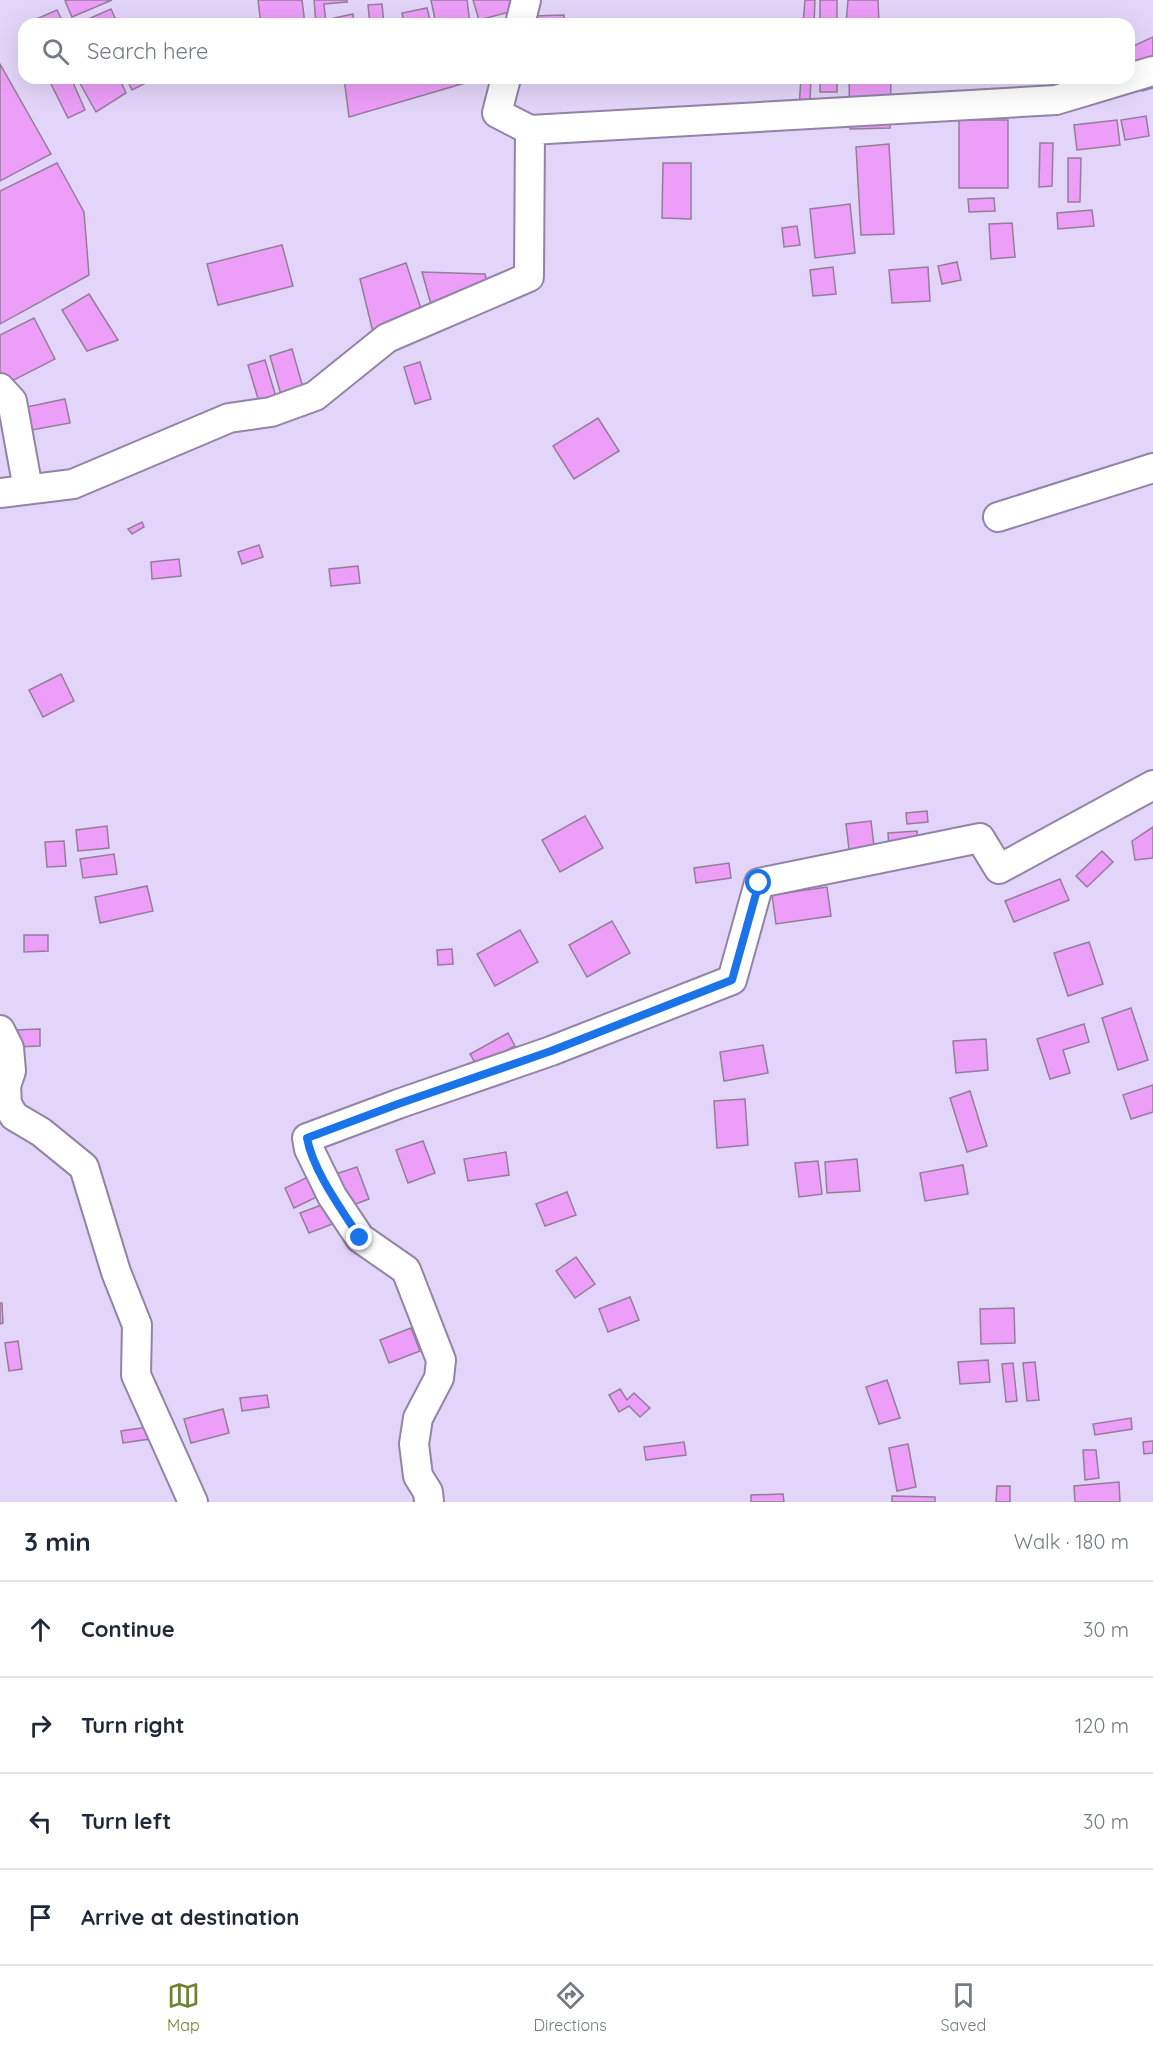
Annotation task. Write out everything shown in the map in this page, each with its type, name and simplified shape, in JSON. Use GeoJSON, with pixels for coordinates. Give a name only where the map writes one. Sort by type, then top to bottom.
{"type":"FeatureCollection","features":[{"type":"Feature","properties":{"kind":"street"},"geometry":{"type":"LineString","coordinates":[[522,18],[526,0]]}},
{"type":"Feature","properties":{"kind":"street"},"geometry":{"type":"LineString","coordinates":[[1135,76],[1153,71]]}},
{"type":"Feature","properties":{"kind":"street"},"geometry":{"type":"LineString","coordinates":[[504,84],[497,113],[530,130],[1056,100],[1110,84]]}},
{"type":"Feature","properties":{"kind":"street"},"geometry":{"type":"LineString","coordinates":[[0,493],[73,484],[230,418],[271,412],[315,396],[387,338],[529,277],[530,130]]}},
{"type":"Feature","properties":{"kind":"street"},"geometry":{"type":"LineString","coordinates":[[0,388],[12,401],[28,489]]}},
{"type":"Feature","properties":{"kind":"street"},"geometry":{"type":"LineString","coordinates":[[998,517],[1153,468]]}},
{"type":"Feature","properties":{"kind":"street"},"geometry":{"type":"LineString","coordinates":[[429,1502],[428,1492],[418,1476],[414,1444],[418,1418],[439,1378],[441,1360],[406,1270],[360,1238],[332,1196],[309,1149],[307,1138],[551,1051],[732,980],[759,883],[980,838],[999,869],[1153,786]]}},
{"type":"Feature","properties":{"kind":"street"},"geometry":{"type":"LineString","coordinates":[[0,1030],[9,1048],[11,1071],[6,1086],[7,1104],[14,1116],[41,1132],[84,1167],[116,1272],[137,1325],[136,1375],[193,1502]]}},
{"type":"Feature","properties":{"kind":"building"},"geometry":{"type":"Polygon","coordinates":[[[112,0],[72,17],[65,1],[112,0]]]}},
{"type":"Feature","properties":{"kind":"building"},"geometry":{"type":"Polygon","coordinates":[[[258,0],[302,0],[304,18],[260,18],[258,0]]]}},
{"type":"Feature","properties":{"kind":"building"},"geometry":{"type":"Polygon","coordinates":[[[314,0],[347,0],[347,2],[324,4],[325,18],[316,18],[314,0]]]}},
{"type":"Feature","properties":{"kind":"building"},"geometry":{"type":"Polygon","coordinates":[[[431,0],[467,0],[469,18],[435,18],[431,0]]]}},
{"type":"Feature","properties":{"kind":"building"},"geometry":{"type":"Polygon","coordinates":[[[473,0],[538,0],[539,4],[486,18],[478,18],[473,0]]]}},
{"type":"Feature","properties":{"kind":"building"},"geometry":{"type":"Polygon","coordinates":[[[805,0],[815,0],[814,18],[804,18],[805,0]]]}},
{"type":"Feature","properties":{"kind":"building"},"geometry":{"type":"Polygon","coordinates":[[[820,0],[837,0],[837,18],[820,18],[820,0]]]}},
{"type":"Feature","properties":{"kind":"building"},"geometry":{"type":"Polygon","coordinates":[[[848,0],[878,0],[879,18],[846,18],[848,0]]]}},
{"type":"Feature","properties":{"kind":"building"},"geometry":{"type":"Polygon","coordinates":[[[382,4],[383,18],[369,18],[368,5],[382,4]]]}},
{"type":"Feature","properties":{"kind":"building"},"geometry":{"type":"Polygon","coordinates":[[[427,8],[430,18],[403,18],[402,13],[427,8]]]}},
{"type":"Feature","properties":{"kind":"building"},"geometry":{"type":"Polygon","coordinates":[[[111,9],[115,18],[91,18],[111,9]]]}},
{"type":"Feature","properties":{"kind":"building"},"geometry":{"type":"Polygon","coordinates":[[[57,10],[61,18],[39,18],[57,10]]]}},
{"type":"Feature","properties":{"kind":"building"},"geometry":{"type":"Polygon","coordinates":[[[353,14],[353,18],[334,18],[353,14]]]}},
{"type":"Feature","properties":{"kind":"building"},"geometry":{"type":"Polygon","coordinates":[[[564,15],[564,18],[532,18],[532,16],[564,15]]]}},
{"type":"Feature","properties":{"kind":"building"},"geometry":{"type":"Polygon","coordinates":[[[1153,37],[1153,88],[1142,91],[1135,68],[1135,45],[1153,37]]]}},
{"type":"Feature","properties":{"kind":"building"},"geometry":{"type":"Polygon","coordinates":[[[0,64],[51,154],[0,181],[0,64]]]}},
{"type":"Feature","properties":{"kind":"building"},"geometry":{"type":"Polygon","coordinates":[[[51,84],[74,84],[85,110],[68,118],[51,84]]]}},
{"type":"Feature","properties":{"kind":"building"},"geometry":{"type":"Polygon","coordinates":[[[80,84],[122,84],[126,93],[96,112],[80,84]]]}},
{"type":"Feature","properties":{"kind":"building"},"geometry":{"type":"Polygon","coordinates":[[[129,84],[144,84],[132,90],[129,84]]]}},
{"type":"Feature","properties":{"kind":"building"},"geometry":{"type":"Polygon","coordinates":[[[345,84],[462,84],[349,117],[345,84]]]}},
{"type":"Feature","properties":{"kind":"building"},"geometry":{"type":"Polygon","coordinates":[[[801,84],[811,84],[809,123],[798,122],[801,84]]]}},
{"type":"Feature","properties":{"kind":"building"},"geometry":{"type":"Polygon","coordinates":[[[820,84],[837,84],[837,92],[820,92],[820,84]]]}},
{"type":"Feature","properties":{"kind":"building"},"geometry":{"type":"Polygon","coordinates":[[[849,84],[891,84],[890,128],[850,129],[849,84]]]}},
{"type":"Feature","properties":{"kind":"building"},"geometry":{"type":"Polygon","coordinates":[[[1146,116],[1149,136],[1125,140],[1121,120],[1146,116]]]}},
{"type":"Feature","properties":{"kind":"building"},"geometry":{"type":"Polygon","coordinates":[[[959,120],[1008,120],[1008,188],[959,188],[959,120]]]}},
{"type":"Feature","properties":{"kind":"building"},"geometry":{"type":"Polygon","coordinates":[[[1117,120],[1120,145],[1077,150],[1074,125],[1117,120]]]}},
{"type":"Feature","properties":{"kind":"building"},"geometry":{"type":"Polygon","coordinates":[[[1040,143],[1053,143],[1052,186],[1039,187],[1040,143]]]}},
{"type":"Feature","properties":{"kind":"building"},"geometry":{"type":"Polygon","coordinates":[[[889,144],[894,234],[861,235],[856,147],[889,144]]]}},
{"type":"Feature","properties":{"kind":"building"},"geometry":{"type":"Polygon","coordinates":[[[1068,158],[1081,158],[1080,202],[1068,202],[1068,158]]]}},
{"type":"Feature","properties":{"kind":"building"},"geometry":{"type":"Polygon","coordinates":[[[57,163],[84,212],[89,275],[0,324],[0,191],[57,163]]]}},
{"type":"Feature","properties":{"kind":"building"},"geometry":{"type":"Polygon","coordinates":[[[663,163],[691,163],[691,219],[662,218],[663,163]]]}},
{"type":"Feature","properties":{"kind":"building"},"geometry":{"type":"Polygon","coordinates":[[[994,198],[995,211],[969,212],[968,199],[994,198]]]}},
{"type":"Feature","properties":{"kind":"building"},"geometry":{"type":"Polygon","coordinates":[[[850,204],[855,253],[815,258],[810,209],[850,204]]]}},
{"type":"Feature","properties":{"kind":"building"},"geometry":{"type":"Polygon","coordinates":[[[1092,210],[1094,226],[1058,229],[1057,213],[1092,210]]]}},
{"type":"Feature","properties":{"kind":"building"},"geometry":{"type":"Polygon","coordinates":[[[1012,223],[1015,257],[991,259],[989,224],[1012,223]]]}},
{"type":"Feature","properties":{"kind":"building"},"geometry":{"type":"Polygon","coordinates":[[[797,226],[800,245],[784,247],[782,228],[797,226]]]}},
{"type":"Feature","properties":{"kind":"building"},"geometry":{"type":"Polygon","coordinates":[[[282,245],[293,286],[218,305],[207,264],[282,245]]]}},
{"type":"Feature","properties":{"kind":"building"},"geometry":{"type":"Polygon","coordinates":[[[957,262],[961,280],[942,284],[938,266],[957,262]]]}},
{"type":"Feature","properties":{"kind":"building"},"geometry":{"type":"Polygon","coordinates":[[[406,263],[429,333],[379,357],[360,279],[406,263]]]}},
{"type":"Feature","properties":{"kind":"building"},"geometry":{"type":"Polygon","coordinates":[[[833,267],[836,294],[813,296],[810,270],[833,267]]]}},
{"type":"Feature","properties":{"kind":"building"},"geometry":{"type":"Polygon","coordinates":[[[928,267],[930,301],[892,303],[889,270],[928,267]]]}},
{"type":"Feature","properties":{"kind":"building"},"geometry":{"type":"Polygon","coordinates":[[[422,272],[485,274],[492,305],[437,326],[422,272]]]}},
{"type":"Feature","properties":{"kind":"building"},"geometry":{"type":"Polygon","coordinates":[[[89,294],[118,340],[87,351],[62,310],[89,294]]]}},
{"type":"Feature","properties":{"kind":"building"},"geometry":{"type":"Polygon","coordinates":[[[34,318],[55,359],[0,387],[0,335],[34,318]]]}},
{"type":"Feature","properties":{"kind":"building"},"geometry":{"type":"Polygon","coordinates":[[[292,349],[304,391],[282,398],[270,356],[292,349]]]}},
{"type":"Feature","properties":{"kind":"building"},"geometry":{"type":"Polygon","coordinates":[[[265,360],[276,397],[259,402],[248,365],[265,360]]]}},
{"type":"Feature","properties":{"kind":"building"},"geometry":{"type":"Polygon","coordinates":[[[420,362],[431,399],[415,404],[404,367],[420,362]]]}},
{"type":"Feature","properties":{"kind":"building"},"geometry":{"type":"Polygon","coordinates":[[[65,399],[70,423],[27,431],[22,408],[65,399]]]}},
{"type":"Feature","properties":{"kind":"building"},"geometry":{"type":"Polygon","coordinates":[[[598,418],[619,451],[574,479],[553,446],[598,418]]]}},
{"type":"Feature","properties":{"kind":"building"},"geometry":{"type":"Polygon","coordinates":[[[142,522],[144,527],[132,534],[128,529],[142,522]]]}},
{"type":"Feature","properties":{"kind":"building"},"geometry":{"type":"Polygon","coordinates":[[[259,545],[263,557],[242,564],[238,552],[259,545]]]}},
{"type":"Feature","properties":{"kind":"building"},"geometry":{"type":"Polygon","coordinates":[[[179,559],[181,576],[152,579],[151,562],[179,559]]]}},
{"type":"Feature","properties":{"kind":"building"},"geometry":{"type":"Polygon","coordinates":[[[358,566],[360,583],[331,586],[329,569],[358,566]]]}},
{"type":"Feature","properties":{"kind":"building"},"geometry":{"type":"Polygon","coordinates":[[[61,674],[74,701],[43,717],[29,690],[61,674]]]}},
{"type":"Feature","properties":{"kind":"building"},"geometry":{"type":"Polygon","coordinates":[[[927,811],[928,822],[907,824],[906,813],[927,811]]]}},
{"type":"Feature","properties":{"kind":"building"},"geometry":{"type":"Polygon","coordinates":[[[585,816],[603,848],[560,872],[542,840],[585,816]]]}},
{"type":"Feature","properties":{"kind":"building"},"geometry":{"type":"Polygon","coordinates":[[[871,821],[875,854],[850,858],[846,824],[871,821]]]}},
{"type":"Feature","properties":{"kind":"building"},"geometry":{"type":"Polygon","coordinates":[[[107,826],[109,848],[78,851],[76,830],[107,826]]]}},
{"type":"Feature","properties":{"kind":"building"},"geometry":{"type":"Polygon","coordinates":[[[1153,827],[1153,858],[1135,860],[1132,841],[1153,827]]]}},
{"type":"Feature","properties":{"kind":"building"},"geometry":{"type":"Polygon","coordinates":[[[917,831],[918,847],[889,849],[888,833],[917,831]]]}},
{"type":"Feature","properties":{"kind":"building"},"geometry":{"type":"Polygon","coordinates":[[[64,841],[66,866],[47,867],[45,842],[64,841]]]}},
{"type":"Feature","properties":{"kind":"building"},"geometry":{"type":"Polygon","coordinates":[[[1102,851],[1113,862],[1087,887],[1076,876],[1102,851]]]}},
{"type":"Feature","properties":{"kind":"building"},"geometry":{"type":"Polygon","coordinates":[[[114,854],[117,874],[83,878],[80,859],[114,854]]]}},
{"type":"Feature","properties":{"kind":"building"},"geometry":{"type":"Polygon","coordinates":[[[729,863],[731,878],[696,883],[694,868],[729,863]]]}},
{"type":"Feature","properties":{"kind":"building"},"geometry":{"type":"Polygon","coordinates":[[[1060,879],[1069,900],[1014,922],[1005,901],[1060,879]]]}},
{"type":"Feature","properties":{"kind":"building"},"geometry":{"type":"Polygon","coordinates":[[[147,886],[153,911],[100,923],[95,897],[147,886]]]}},
{"type":"Feature","properties":{"kind":"building"},"geometry":{"type":"Polygon","coordinates":[[[827,887],[831,916],[776,924],[772,895],[827,887]]]}},
{"type":"Feature","properties":{"kind":"building"},"geometry":{"type":"Polygon","coordinates":[[[612,921],[630,953],[587,977],[569,945],[612,921]]]}},
{"type":"Feature","properties":{"kind":"building"},"geometry":{"type":"Polygon","coordinates":[[[520,930],[538,962],[495,986],[477,954],[520,930]]]}},
{"type":"Feature","properties":{"kind":"building"},"geometry":{"type":"Polygon","coordinates":[[[24,935],[48,935],[48,951],[24,952],[24,935]]]}},
{"type":"Feature","properties":{"kind":"building"},"geometry":{"type":"Polygon","coordinates":[[[1089,942],[1103,984],[1068,996],[1054,953],[1089,942]]]}},
{"type":"Feature","properties":{"kind":"building"},"geometry":{"type":"Polygon","coordinates":[[[452,949],[453,964],[438,965],[437,950],[452,949]]]}},
{"type":"Feature","properties":{"kind":"building"},"geometry":{"type":"Polygon","coordinates":[[[1131,1008],[1148,1060],[1118,1070],[1102,1018],[1131,1008]]]}},
{"type":"Feature","properties":{"kind":"building"},"geometry":{"type":"Polygon","coordinates":[[[1084,1024],[1089,1042],[1063,1050],[1070,1073],[1050,1079],[1037,1039],[1084,1024]]]}},
{"type":"Feature","properties":{"kind":"building"},"geometry":{"type":"Polygon","coordinates":[[[40,1029],[40,1046],[16,1047],[15,1030],[40,1029]]]}},
{"type":"Feature","properties":{"kind":"building"},"geometry":{"type":"Polygon","coordinates":[[[508,1033],[515,1046],[477,1066],[470,1054],[508,1033]]]}},
{"type":"Feature","properties":{"kind":"building"},"geometry":{"type":"Polygon","coordinates":[[[986,1039],[988,1070],[956,1073],[953,1041],[986,1039]]]}},
{"type":"Feature","properties":{"kind":"building"},"geometry":{"type":"Polygon","coordinates":[[[763,1045],[768,1073],[724,1081],[720,1052],[763,1045]]]}},
{"type":"Feature","properties":{"kind":"building"},"geometry":{"type":"Polygon","coordinates":[[[1153,1085],[1153,1112],[1131,1119],[1123,1095],[1153,1085]]]}},
{"type":"Feature","properties":{"kind":"building"},"geometry":{"type":"Polygon","coordinates":[[[970,1091],[987,1146],[967,1152],[950,1098],[970,1091]]]}},
{"type":"Feature","properties":{"kind":"building"},"geometry":{"type":"Polygon","coordinates":[[[745,1099],[748,1145],[717,1148],[714,1101],[745,1099]]]}},
{"type":"Feature","properties":{"kind":"building"},"geometry":{"type":"Polygon","coordinates":[[[423,1141],[435,1173],[408,1183],[396,1150],[423,1141]]]}},
{"type":"Feature","properties":{"kind":"building"},"geometry":{"type":"Polygon","coordinates":[[[506,1152],[509,1175],[468,1181],[464,1159],[506,1152]]]}},
{"type":"Feature","properties":{"kind":"building"},"geometry":{"type":"Polygon","coordinates":[[[857,1159],[860,1191],[827,1193],[825,1162],[857,1159]]]}},
{"type":"Feature","properties":{"kind":"building"},"geometry":{"type":"Polygon","coordinates":[[[818,1161],[822,1194],[799,1197],[795,1163],[818,1161]]]}},
{"type":"Feature","properties":{"kind":"building"},"geometry":{"type":"Polygon","coordinates":[[[963,1165],[968,1194],[925,1201],[920,1173],[963,1165]]]}},
{"type":"Feature","properties":{"kind":"building"},"geometry":{"type":"Polygon","coordinates":[[[357,1167],[369,1199],[342,1209],[330,1176],[357,1167]]]}},
{"type":"Feature","properties":{"kind":"building"},"geometry":{"type":"Polygon","coordinates":[[[310,1176],[319,1196],[294,1208],[285,1188],[310,1176]]]}},
{"type":"Feature","properties":{"kind":"building"},"geometry":{"type":"Polygon","coordinates":[[[567,1192],[576,1215],[545,1226],[536,1204],[567,1192]]]}},
{"type":"Feature","properties":{"kind":"building"},"geometry":{"type":"Polygon","coordinates":[[[327,1203],[335,1223],[309,1233],[300,1213],[327,1203]]]}},
{"type":"Feature","properties":{"kind":"building"},"geometry":{"type":"Polygon","coordinates":[[[576,1257],[595,1284],[575,1298],[556,1271],[576,1257]]]}},
{"type":"Feature","properties":{"kind":"building"},"geometry":{"type":"Polygon","coordinates":[[[630,1297],[639,1320],[608,1332],[599,1309],[630,1297]]]}},
{"type":"Feature","properties":{"kind":"building"},"geometry":{"type":"Polygon","coordinates":[[[0,1303],[2,1303],[3,1323],[0,1324],[0,1303]]]}},
{"type":"Feature","properties":{"kind":"building"},"geometry":{"type":"Polygon","coordinates":[[[1014,1308],[1015,1343],[981,1344],[980,1309],[1014,1308]]]}},
{"type":"Feature","properties":{"kind":"building"},"geometry":{"type":"Polygon","coordinates":[[[411,1328],[420,1351],[389,1363],[380,1340],[411,1328]]]}},
{"type":"Feature","properties":{"kind":"building"},"geometry":{"type":"Polygon","coordinates":[[[18,1341],[22,1369],[9,1371],[5,1343],[18,1341]]]}},
{"type":"Feature","properties":{"kind":"building"},"geometry":{"type":"Polygon","coordinates":[[[988,1360],[990,1382],[960,1384],[958,1362],[988,1360]]]}},
{"type":"Feature","properties":{"kind":"building"},"geometry":{"type":"Polygon","coordinates":[[[1035,1362],[1039,1400],[1027,1401],[1023,1363],[1035,1362]]]}},
{"type":"Feature","properties":{"kind":"building"},"geometry":{"type":"Polygon","coordinates":[[[1013,1363],[1017,1401],[1006,1402],[1002,1364],[1013,1363]]]}},
{"type":"Feature","properties":{"kind":"building"},"geometry":{"type":"Polygon","coordinates":[[[887,1380],[900,1418],[879,1424],[866,1387],[887,1380]]]}},
{"type":"Feature","properties":{"kind":"building"},"geometry":{"type":"Polygon","coordinates":[[[620,1389],[627,1400],[634,1393],[650,1408],[640,1417],[629,1406],[619,1412],[609,1395],[620,1389]]]}},
{"type":"Feature","properties":{"kind":"building"},"geometry":{"type":"Polygon","coordinates":[[[267,1395],[269,1407],[242,1411],[240,1398],[267,1395]]]}},
{"type":"Feature","properties":{"kind":"building"},"geometry":{"type":"Polygon","coordinates":[[[223,1409],[229,1433],[191,1443],[184,1419],[223,1409]]]}},
{"type":"Feature","properties":{"kind":"building"},"geometry":{"type":"Polygon","coordinates":[[[1131,1418],[1132,1429],[1095,1435],[1093,1424],[1131,1418]]]}},
{"type":"Feature","properties":{"kind":"building"},"geometry":{"type":"Polygon","coordinates":[[[148,1427],[150,1439],[123,1443],[121,1431],[148,1427]]]}},
{"type":"Feature","properties":{"kind":"building"},"geometry":{"type":"Polygon","coordinates":[[[1153,1441],[1153,1453],[1144,1454],[1143,1442],[1153,1441]]]}},
{"type":"Feature","properties":{"kind":"building"},"geometry":{"type":"Polygon","coordinates":[[[684,1442],[686,1455],[646,1460],[644,1447],[684,1442]]]}},
{"type":"Feature","properties":{"kind":"building"},"geometry":{"type":"Polygon","coordinates":[[[908,1444],[916,1487],[897,1491],[889,1448],[908,1444]]]}},
{"type":"Feature","properties":{"kind":"building"},"geometry":{"type":"Polygon","coordinates":[[[1083,1450],[1096,1450],[1099,1478],[1085,1480],[1083,1450]]]}},
{"type":"Feature","properties":{"kind":"building"},"geometry":{"type":"Polygon","coordinates":[[[1119,1482],[1120,1502],[1075,1502],[1074,1486],[1119,1482]]]}},
{"type":"Feature","properties":{"kind":"building"},"geometry":{"type":"Polygon","coordinates":[[[997,1486],[1010,1486],[1010,1502],[996,1502],[997,1486]]]}},
{"type":"Feature","properties":{"kind":"building"},"geometry":{"type":"Polygon","coordinates":[[[783,1494],[784,1502],[751,1502],[751,1495],[783,1494]]]}},
{"type":"Feature","properties":{"kind":"building"},"geometry":{"type":"Polygon","coordinates":[[[892,1496],[935,1497],[935,1502],[892,1502],[892,1496]]]}},
{"type":"Feature","properties":{"kind":"route"},"geometry":{"type":"LineString","coordinates":[[360,1238],[332,1196],[309,1149],[307,1138],[551,1051],[732,980],[759,883]]}}]}
